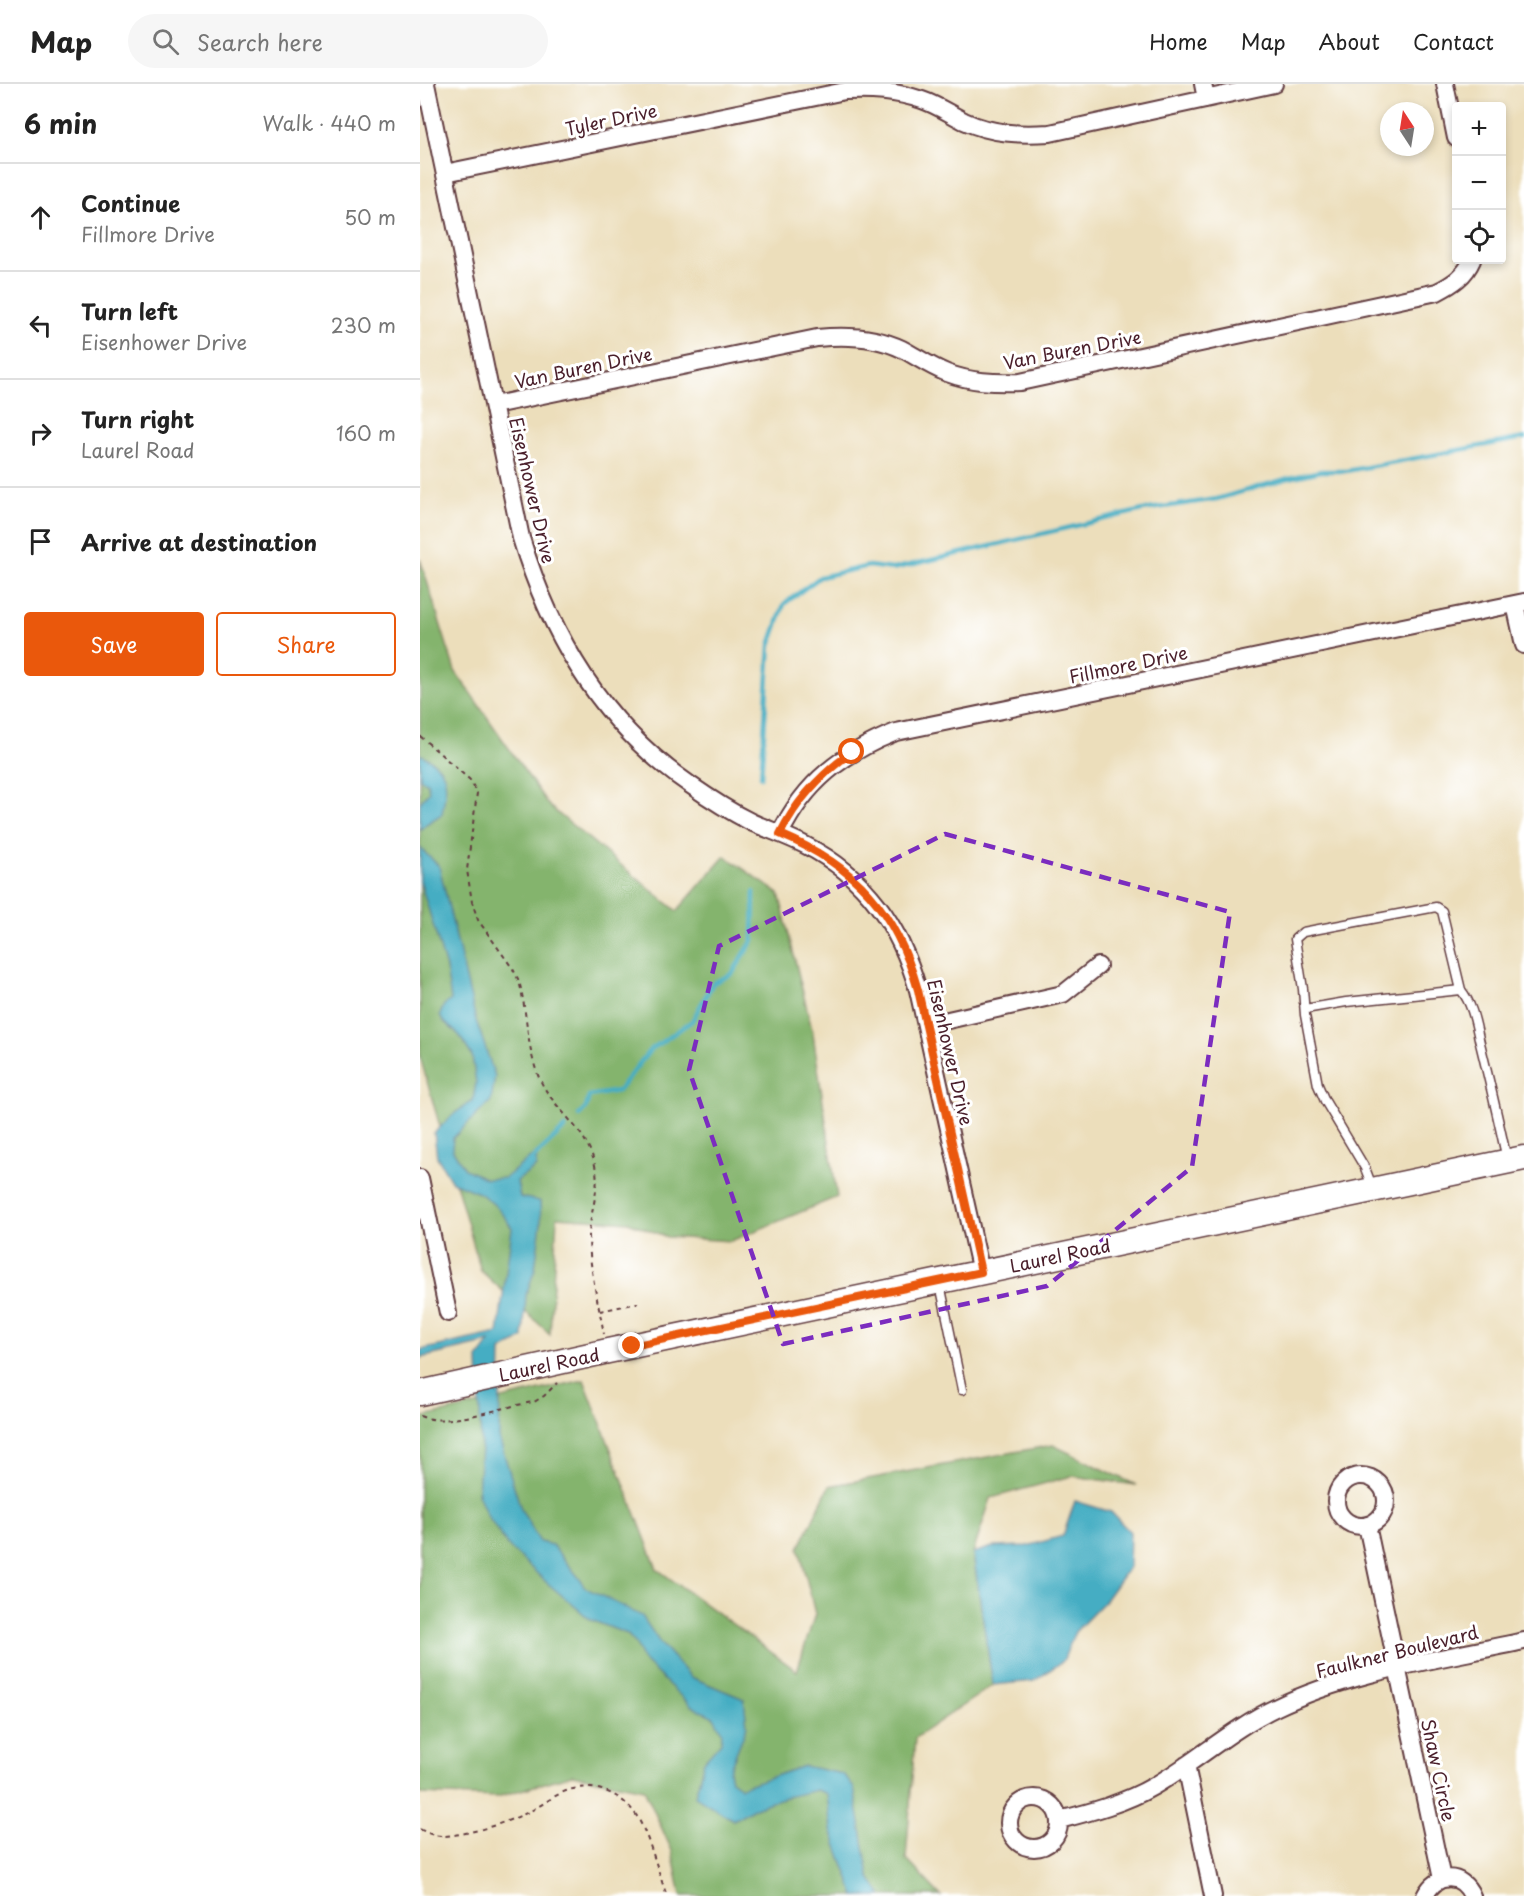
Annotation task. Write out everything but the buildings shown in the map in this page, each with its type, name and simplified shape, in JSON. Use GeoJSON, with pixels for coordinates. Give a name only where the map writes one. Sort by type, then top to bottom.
{"type":"FeatureCollection","features":[{"type":"Feature","properties":{"kind":"street","name":"Eisenhower Drive"},"geometry":{"type":"LineString","coordinates":[[426,84],[521,538],[546,609],[563,643],[605,705],[630,734],[658,760],[719,804],[752,822],[804,844],[826,857],[850,875],[889,919],[902,942],[914,974],[981,1272]]}},
{"type":"Feature","properties":{"kind":"street","name":"Tyler Drive"},"geometry":{"type":"LineString","coordinates":[[445,173],[845,91],[871,90],[900,93],[925,101],[985,129],[1027,135],[1050,133],[1205,91],[1274,84]]}},
{"type":"Feature","properties":{"kind":"street"},"geometry":{"type":"LineString","coordinates":[[1445,84],[1452,118]]}},
{"type":"Feature","properties":{"kind":"street","name":"Van Buren Drive"},"geometry":{"type":"LineString","coordinates":[[494,405],[817,338],[840,336],[883,342],[946,373],[969,380],[993,383],[1020,382],[1437,292],[1451,285],[1469,264]]}},
{"type":"Feature","properties":{"kind":"street"},"geometry":{"type":"LineString","coordinates":[[1520,603],[1524,645]]}},
{"type":"Feature","properties":{"kind":"street","name":"Fillmore Drive"},"geometry":{"type":"LineString","coordinates":[[780,834],[798,802],[834,765],[872,741],[896,732],[1520,603]]}},
{"type":"Feature","properties":{"kind":"street"},"geometry":{"type":"LineString","coordinates":[[926,1025],[1063,994],[1098,966]]}},
{"type":"Feature","properties":{"kind":"street","name":"Laurel Road"},"geometry":{"type":"LineString","coordinates":[[420,1393],[608,1351],[1516,1160]]}},
{"type":"Feature","properties":{"kind":"street"},"geometry":{"type":"LineString","coordinates":[[420,1178],[448,1313]]}},
{"type":"Feature","properties":{"kind":"street","name":"Shaw Circle"},"geometry":{"type":"LineString","coordinates":[[1367,1525],[1442,1879]]}},
{"type":"Feature","properties":{"kind":"street","name":"Faulkner Boulevard"},"geometry":{"type":"LineString","coordinates":[[1059,1820],[1118,1802],[1152,1787],[1242,1726],[1275,1707],[1322,1687],[1524,1641]]}},
{"type":"Feature","properties":{"kind":"street"},"geometry":{"type":"LineString","coordinates":[[1186,1765],[1213,1896]]}},
{"type":"Feature","properties":{"kind":"street"},"geometry":{"type":"LineString","coordinates":[[1425,1896],[1434,1883],[1442,1879],[1457,1879],[1464,1883],[1472,1896]]}},
{"type":"Feature","properties":{"kind":"lane"},"geometry":{"type":"LineString","coordinates":[[1373,1189],[1365,1168],[1325,1101],[1318,1084],[1295,939],[1303,932],[1436,907],[1442,910],[1461,990],[1471,1006],[1493,1095],[1516,1160]]}},
{"type":"Feature","properties":{"kind":"lane"},"geometry":{"type":"LineString","coordinates":[[1305,1009],[1346,1002],[1461,990]]}},
{"type":"Feature","properties":{"kind":"lane"},"geometry":{"type":"LineString","coordinates":[[940,1281],[962,1390]]}},
{"type":"Feature","properties":{"kind":"path"},"geometry":{"type":"LineString","coordinates":[[420,736],[470,780],[477,793],[467,870],[472,902],[478,920],[519,981],[538,1075],[547,1091],[580,1131],[591,1151],[596,1172],[596,1195],[590,1222],[590,1253],[608,1351]]}},
{"type":"Feature","properties":{"kind":"path"},"geometry":{"type":"LineString","coordinates":[[600,1311],[638,1303]]}},
{"type":"Feature","properties":{"kind":"path"},"geometry":{"type":"LineString","coordinates":[[420,1416],[431,1420],[453,1419],[534,1402],[566,1379]]}},
{"type":"Feature","properties":{"kind":"path"},"geometry":{"type":"LineString","coordinates":[[420,1829],[439,1836],[453,1835],[516,1817],[565,1791],[579,1787],[606,1791],[629,1806],[638,1818],[667,1896]]}},
{"type":"Feature","properties":{"kind":"highlighted area"},"geometry":{"type":"Polygon","coordinates":[[[945,834],[1230,912],[1192,1167],[1047,1286],[783,1344],[689,1070],[719,946],[945,834]]]}},
{"type":"Feature","properties":{"kind":"green space"},"geometry":{"type":"Polygon","coordinates":[[[420,559],[455,671],[549,806],[677,911],[725,856],[779,894],[813,1034],[837,1197],[731,1241],[667,1237],[628,1222],[557,1217],[550,1334],[481,1271],[420,1057],[420,559]]]}},
{"type":"Feature","properties":{"kind":"green space"},"geometry":{"type":"Polygon","coordinates":[[[584,1380],[657,1569],[797,1671],[815,1614],[799,1548],[829,1486],[1053,1445],[1136,1485],[1072,1476],[991,1498],[973,1553],[993,1685],[915,1738],[906,1859],[941,1896],[681,1896],[672,1851],[644,1789],[572,1775],[497,1797],[420,1794],[420,1418],[584,1380]]]}},
{"type":"Feature","properties":{"kind":"water"},"geometry":{"type":"Polygon","coordinates":[[[420,754],[438,766],[445,778],[446,786],[442,814],[420,830],[420,803],[429,791],[427,782],[420,779],[420,754]]]}},
{"type":"Feature","properties":{"kind":"water"},"geometry":{"type":"Polygon","coordinates":[[[420,848],[439,866],[476,1020],[495,1076],[491,1101],[453,1138],[452,1149],[465,1169],[486,1179],[505,1178],[537,1152],[536,1167],[517,1181],[520,1197],[540,1201],[541,1223],[535,1269],[526,1295],[523,1338],[501,1351],[499,1438],[521,1509],[540,1542],[552,1545],[584,1587],[642,1616],[660,1643],[691,1677],[744,1699],[747,1726],[729,1771],[731,1780],[741,1787],[804,1766],[843,1774],[854,1788],[869,1876],[882,1896],[855,1896],[831,1830],[827,1794],[817,1790],[782,1798],[752,1809],[733,1820],[695,1796],[704,1761],[721,1742],[722,1732],[714,1717],[691,1706],[642,1659],[636,1644],[627,1634],[591,1620],[546,1582],[507,1545],[487,1515],[478,1494],[481,1448],[478,1358],[490,1342],[420,1358],[420,1350],[498,1333],[512,1228],[498,1208],[481,1194],[452,1182],[437,1157],[434,1133],[473,1100],[476,1083],[472,1056],[459,1035],[442,1020],[440,1015],[444,1005],[451,1000],[446,968],[420,881],[420,848]]]}},
{"type":"Feature","properties":{"kind":"water"},"geometry":{"type":"Polygon","coordinates":[[[1075,1501],[1111,1512],[1130,1532],[1129,1567],[1103,1603],[1075,1632],[1063,1661],[1034,1681],[993,1685],[973,1553],[993,1547],[1027,1546],[1063,1536],[1075,1501]]]}},
{"type":"Feature","properties":{"kind":"waterway"},"geometry":{"type":"LineString","coordinates":[[761,777],[770,645],[784,604],[820,577],[869,566],[893,569],[1143,510],[1217,499],[1321,471],[1346,471],[1524,438]]}},
{"type":"Feature","properties":{"kind":"waterway"},"geometry":{"type":"LineString","coordinates":[[579,1115],[586,1108],[589,1096],[618,1091],[650,1050],[692,1021],[713,983],[732,974],[753,940],[754,892]]}},
{"type":"Feature","properties":{"kind":"waterway"},"geometry":{"type":"LineString","coordinates":[[534,1157],[565,1128]]}},
{"type":"Feature","properties":{"kind":"route"},"geometry":{"type":"LineString","coordinates":[[632,1346],[981,1272],[918,990],[902,942],[889,919],[850,875],[804,844],[780,834],[798,802],[815,782],[852,752]]}}]}
